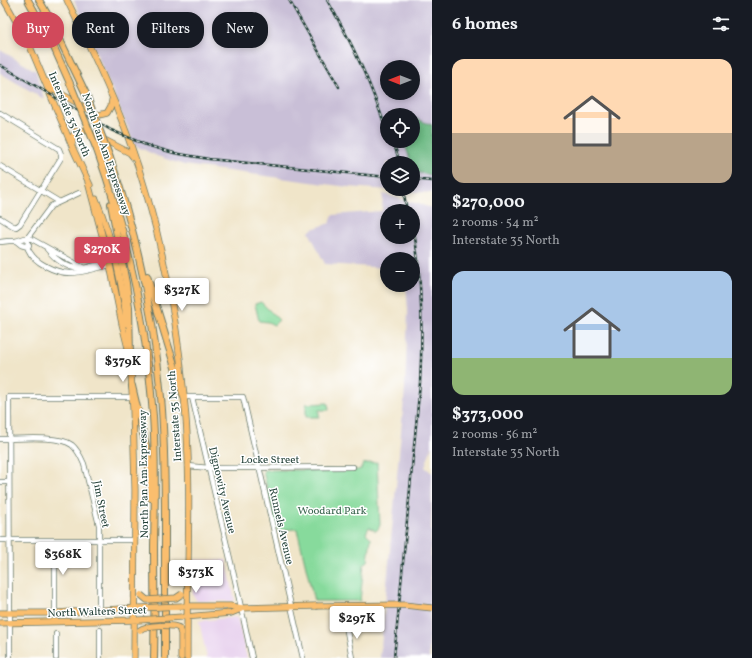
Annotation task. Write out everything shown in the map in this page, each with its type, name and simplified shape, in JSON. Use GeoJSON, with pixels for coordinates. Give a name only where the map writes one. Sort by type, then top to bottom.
{"type":"FeatureCollection","features":[{"type":"Feature","properties":{"kind":"highway","name":"North Pan Am Expressway"},"geometry":{"type":"LineString","coordinates":[[28,0],[52,43],[97,150],[115,204],[130,258],[144,336],[152,400],[156,458],[154,658]]}},
{"type":"Feature","properties":{"kind":"highway","name":"North Pan Am Expressway"},"geometry":{"type":"LineString","coordinates":[[39,0],[86,94],[119,184],[144,278],[160,385],[165,459],[165,658]]}},
{"type":"Feature","properties":{"kind":"highway"},"geometry":{"type":"LineString","coordinates":[[101,162],[113,212],[126,283],[129,307],[130,356]]}},
{"type":"Feature","properties":{"kind":"highway"},"geometry":{"type":"LineString","coordinates":[[119,184],[132,214],[152,295],[184,397]]}},
{"type":"Feature","properties":{"kind":"highway"},"geometry":{"type":"LineString","coordinates":[[132,386],[149,463],[154,547]]}},
{"type":"Feature","properties":{"kind":"highway"},"geometry":{"type":"LineString","coordinates":[[165,630],[168,658]]}},
{"type":"Feature","properties":{"kind":"main road","name":"Interstate 35 North"},"geometry":{"type":"LineString","coordinates":[[4,0],[29,44],[100,209],[118,270],[125,307],[130,356]]}},
{"type":"Feature","properties":{"kind":"main road","name":"Interstate 35 North"},"geometry":{"type":"LineString","coordinates":[[67,0],[112,100],[136,159],[158,237],[170,291],[177,332],[184,397],[188,466],[187,582],[185,606],[187,658]]}},
{"type":"Feature","properties":{"kind":"main road"},"geometry":{"type":"LineString","coordinates":[[44,79],[54,90],[99,115],[107,114],[112,100]]}},
{"type":"Feature","properties":{"kind":"main road"},"geometry":{"type":"LineString","coordinates":[[72,145],[73,136],[76,131],[85,130],[130,153],[136,159]]}},
{"type":"Feature","properties":{"kind":"main road"},"geometry":{"type":"LineString","coordinates":[[88,182],[109,263],[130,356],[133,397],[135,580],[137,608],[134,655]]}},
{"type":"Feature","properties":{"kind":"main road"},"geometry":{"type":"LineString","coordinates":[[135,580],[141,595],[147,600],[179,597],[182,594],[187,582]]}},
{"type":"Feature","properties":{"kind":"main road","name":"North Walters Street"},"geometry":{"type":"LineString","coordinates":[[0,613],[55,613],[185,606],[230,606],[242,608],[404,605],[432,608]]}},
{"type":"Feature","properties":{"kind":"main road","name":"North Walters Street"},"geometry":{"type":"LineString","coordinates":[[0,623],[137,620],[231,613],[242,608]]}},
{"type":"Feature","properties":{"kind":"main road"},"geometry":{"type":"LineString","coordinates":[[134,655],[140,630],[144,627],[174,625],[179,628],[181,634],[181,658]]}},
{"type":"Feature","properties":{"kind":"street"},"geometry":{"type":"LineString","coordinates":[[0,113],[60,150],[61,158],[20,224],[16,227],[0,218]]}},
{"type":"Feature","properties":{"kind":"street"},"geometry":{"type":"LineString","coordinates":[[0,166],[58,202]]}},
{"type":"Feature","properties":{"kind":"street"},"geometry":{"type":"LineString","coordinates":[[79,193],[51,206],[34,231],[28,250],[37,261],[59,272],[69,274],[78,273],[109,263]]}},
{"type":"Feature","properties":{"kind":"street"},"geometry":{"type":"LineString","coordinates":[[0,242],[31,238],[46,248],[53,257],[76,269],[109,263]]}},
{"type":"Feature","properties":{"kind":"street"},"geometry":{"type":"LineString","coordinates":[[16,241],[21,245],[28,247]]}},
{"type":"Feature","properties":{"kind":"street"},"geometry":{"type":"LineString","coordinates":[[10,658],[10,397],[133,397]]}},
{"type":"Feature","properties":{"kind":"street"},"geometry":{"type":"LineString","coordinates":[[184,397],[192,397]]}},
{"type":"Feature","properties":{"kind":"street","name":"Runnels Avenue"},"geometry":{"type":"LineString","coordinates":[[192,397],[243,397],[303,658]]}},
{"type":"Feature","properties":{"kind":"street","name":"Dignowity Avenue"},"geometry":{"type":"LineString","coordinates":[[192,397],[242,608],[252,658]]}},
{"type":"Feature","properties":{"kind":"street"},"geometry":{"type":"LineString","coordinates":[[0,439],[10,439]]}},
{"type":"Feature","properties":{"kind":"street","name":"Jim Street"},"geometry":{"type":"LineString","coordinates":[[10,439],[58,440],[72,445],[81,456],[97,517],[99,540],[99,610]]}},
{"type":"Feature","properties":{"kind":"street","name":"Locke Street"},"geometry":{"type":"LineString","coordinates":[[188,466],[209,468],[353,468]]}},
{"type":"Feature","properties":{"kind":"street"},"geometry":{"type":"LineString","coordinates":[[0,482],[9,482]]}},
{"type":"Feature","properties":{"kind":"street"},"geometry":{"type":"LineString","coordinates":[[0,540],[135,540]]}},
{"type":"Feature","properties":{"kind":"street"},"geometry":{"type":"LineString","coordinates":[[55,540],[55,613]]}},
{"type":"Feature","properties":{"kind":"street"},"geometry":{"type":"LineString","coordinates":[[346,626],[352,658]]}},
{"type":"Feature","properties":{"kind":"street"},"geometry":{"type":"LineString","coordinates":[[100,630],[100,658]]}},
{"type":"Feature","properties":{"kind":"street"},"geometry":{"type":"LineString","coordinates":[[56,634],[56,658]]}},
{"type":"Feature","properties":{"kind":"shaded area"},"geometry":{"type":"Polygon","coordinates":[[[74,0],[432,0],[432,125],[420,121],[420,108],[380,108],[380,148],[406,148],[409,156],[380,156],[380,189],[348,187],[184,165],[157,156],[134,145],[94,48],[129,48],[129,12],[79,12],[74,0]]]}},
{"type":"Feature","properties":{"kind":"shaded area"},"geometry":{"type":"Polygon","coordinates":[[[0,50],[36,71],[44,99],[0,73],[0,50]]]}},
{"type":"Feature","properties":{"kind":"shaded area"},"geometry":{"type":"Polygon","coordinates":[[[420,173],[432,175],[432,193],[420,192],[420,173]]]}},
{"type":"Feature","properties":{"kind":"shaded area"},"geometry":{"type":"Polygon","coordinates":[[[383,196],[390,196],[418,204],[382,204],[383,196]]]}},
{"type":"Feature","properties":{"kind":"shaded area"},"geometry":{"type":"Polygon","coordinates":[[[420,205],[432,208],[432,446],[425,467],[432,473],[429,658],[380,658],[405,389],[408,311],[407,292],[420,292],[420,252],[380,252],[380,268],[325,264],[309,232],[312,229],[330,223],[333,215],[380,211],[380,244],[420,244],[420,205]]]}},
{"type":"Feature","properties":{"kind":"shaded area"},"geometry":{"type":"Polygon","coordinates":[[[192,560],[226,560],[235,601],[197,601],[193,595],[192,560]]]}},
{"type":"Feature","properties":{"kind":"shaded area"},"geometry":{"type":"Polygon","coordinates":[[[237,617],[247,658],[207,658],[199,621],[237,617]]]}},
{"type":"Feature","properties":{"kind":"green space"},"geometry":{"type":"Polygon","coordinates":[[[420,121],[432,125],[432,175],[420,173],[420,156],[409,156],[406,148],[420,148],[420,121]]]}},
{"type":"Feature","properties":{"kind":"green space"},"geometry":{"type":"Polygon","coordinates":[[[261,302],[279,320],[274,325],[268,322],[259,321],[255,304],[261,302]]]}},
{"type":"Feature","properties":{"kind":"green space"},"geometry":{"type":"Polygon","coordinates":[[[328,403],[329,410],[319,410],[319,417],[306,417],[306,404],[328,403]]]}},
{"type":"Feature","properties":{"kind":"green space","name":"Woodard Park"},"geometry":{"type":"Polygon","coordinates":[[[377,462],[380,525],[376,531],[369,527],[366,533],[371,538],[368,561],[364,564],[360,601],[314,601],[297,529],[277,530],[263,471],[358,470],[361,469],[363,464],[377,462]]]}},
{"type":"Feature","properties":{"kind":"railway"},"geometry":{"type":"LineString","coordinates":[[289,0],[339,87]]}},
{"type":"Feature","properties":{"kind":"railway"},"geometry":{"type":"LineString","coordinates":[[327,0],[361,64],[380,112]]}},
{"type":"Feature","properties":{"kind":"railway"},"geometry":{"type":"LineString","coordinates":[[0,65],[111,130],[146,145],[174,153],[209,159],[380,176]]}},
{"type":"Feature","properties":{"kind":"railway"},"geometry":{"type":"LineString","coordinates":[[395,148],[398,156]]}},
{"type":"Feature","properties":{"kind":"railway"},"geometry":{"type":"LineString","coordinates":[[420,180],[432,181]]}},
{"type":"Feature","properties":{"kind":"railway"},"geometry":{"type":"LineString","coordinates":[[404,196],[406,204]]}},
{"type":"Feature","properties":{"kind":"railway"},"geometry":{"type":"LineString","coordinates":[[394,658],[420,383],[420,284],[416,244]]}}]}
